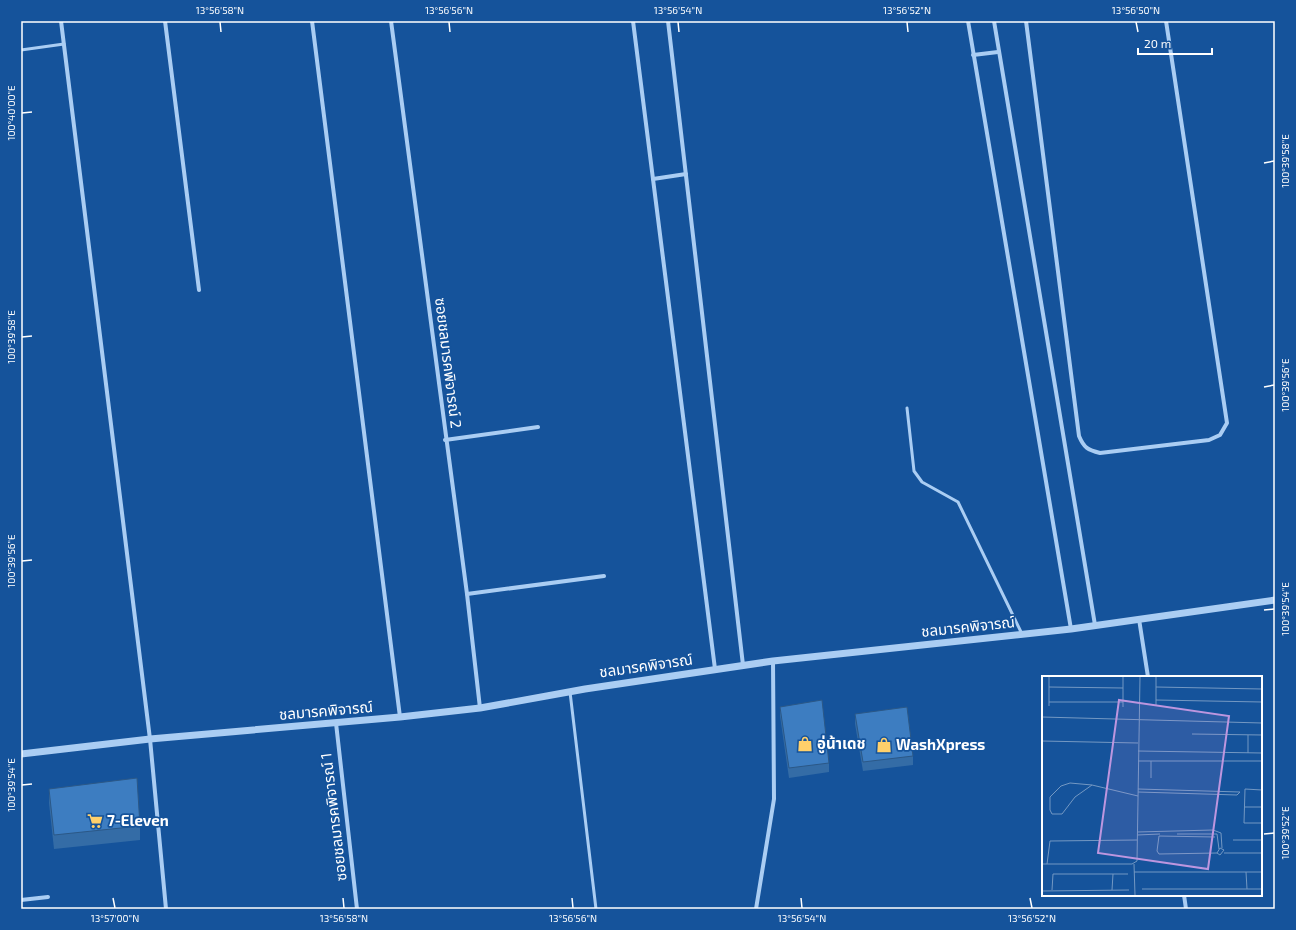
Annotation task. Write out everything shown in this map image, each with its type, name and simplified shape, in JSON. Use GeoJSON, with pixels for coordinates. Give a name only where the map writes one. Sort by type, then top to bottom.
{"type":"FeatureCollection","features":[{"type":"Feature","properties":{"kind":"street"},"geometry":{"type":"LineString","coordinates":[[61,21],[150,739],[166,909]]}},
{"type":"Feature","properties":{"kind":"street"},"geometry":{"type":"LineString","coordinates":[[165,21],[199,290]]}},
{"type":"Feature","properties":{"kind":"street"},"geometry":{"type":"LineString","coordinates":[[312,21],[400,717]]}},
{"type":"Feature","properties":{"kind":"street","name":"ซอยชลมารคพิจารณ์ 2"},"geometry":{"type":"LineString","coordinates":[[391,21],[467,594],[480,708]]}},
{"type":"Feature","properties":{"kind":"street"},"geometry":{"type":"LineString","coordinates":[[633,21],[714,670]]}},
{"type":"Feature","properties":{"kind":"street"},"geometry":{"type":"LineString","coordinates":[[668,21],[743,666]]}},
{"type":"Feature","properties":{"kind":"street"},"geometry":{"type":"LineString","coordinates":[[968,21],[1071,629]]}},
{"type":"Feature","properties":{"kind":"street"},"geometry":{"type":"LineString","coordinates":[[994,21],[1095,625]]}},
{"type":"Feature","properties":{"kind":"street"},"geometry":{"type":"LineString","coordinates":[[1026,21],[1079,436],[1083,446],[1089,450],[1100,453],[1209,440],[1220,435],[1227,423],[1166,21]]}},
{"type":"Feature","properties":{"kind":"street"},"geometry":{"type":"LineString","coordinates":[[973,55],[998,52]]}},
{"type":"Feature","properties":{"kind":"street"},"geometry":{"type":"LineString","coordinates":[[653,179],[686,174]]}},
{"type":"Feature","properties":{"kind":"street"},"geometry":{"type":"LineString","coordinates":[[446,440],[538,427]]}},
{"type":"Feature","properties":{"kind":"street"},"geometry":{"type":"LineString","coordinates":[[467,594],[604,576]]}},
{"type":"Feature","properties":{"kind":"street","name":"ชลมารคพิจารณ์"},"geometry":{"type":"LineString","coordinates":[[21,754],[150,739],[400,717],[480,708],[585,688],[773,661],[1071,629],[1275,600]]}},
{"type":"Feature","properties":{"kind":"street"},"geometry":{"type":"LineString","coordinates":[[1138,619],[1148,676]]}},
{"type":"Feature","properties":{"kind":"street"},"geometry":{"type":"LineString","coordinates":[[756,909],[774,799],[773,661]]}},
{"type":"Feature","properties":{"kind":"street","name":"ซอยชลมารคพิจารณ์ 1"},"geometry":{"type":"LineString","coordinates":[[336,723],[357,909]]}},
{"type":"Feature","properties":{"kind":"street"},"geometry":{"type":"LineString","coordinates":[[21,900],[48,896]]}},
{"type":"Feature","properties":{"kind":"street"},"geometry":{"type":"LineString","coordinates":[[1184,896],[1186,909]]}},
{"type":"Feature","properties":{"kind":"lane"},"geometry":{"type":"LineString","coordinates":[[21,50],[64,44]]}},
{"type":"Feature","properties":{"kind":"lane"},"geometry":{"type":"LineString","coordinates":[[907,408],[914,471],[922,482],[958,502],[1022,634]]}},
{"type":"Feature","properties":{"kind":"lane"},"geometry":{"type":"LineString","coordinates":[[570,692],[596,909]]}},
{"type":"Feature","properties":{"kind":"building","name":"อู่น้าเดช"},"geometry":{"type":"Polygon","coordinates":[[[822,700],[829,763],[789,768],[780,707],[822,700]]]}},
{"type":"Feature","properties":{"kind":"building","name":"WashXpress"},"geometry":{"type":"Polygon","coordinates":[[[907,707],[913,756],[863,762],[855,714],[907,707]]]}},
{"type":"Feature","properties":{"kind":"building","name":"7-Eleven"},"geometry":{"type":"Polygon","coordinates":[[[137,778],[140,826],[54,835],[49,789],[137,778]]]}},
{"type":"Feature","properties":{"kind":"place","name":"อู่น้าเดช"},"geometry":{"type":"Point","coordinates":[805,744]}},
{"type":"Feature","properties":{"kind":"place","name":"WashXpress"},"geometry":{"type":"Point","coordinates":[884,745]}},
{"type":"Feature","properties":{"kind":"place","name":"7-Eleven"},"geometry":{"type":"Point","coordinates":[95,821]}}]}
